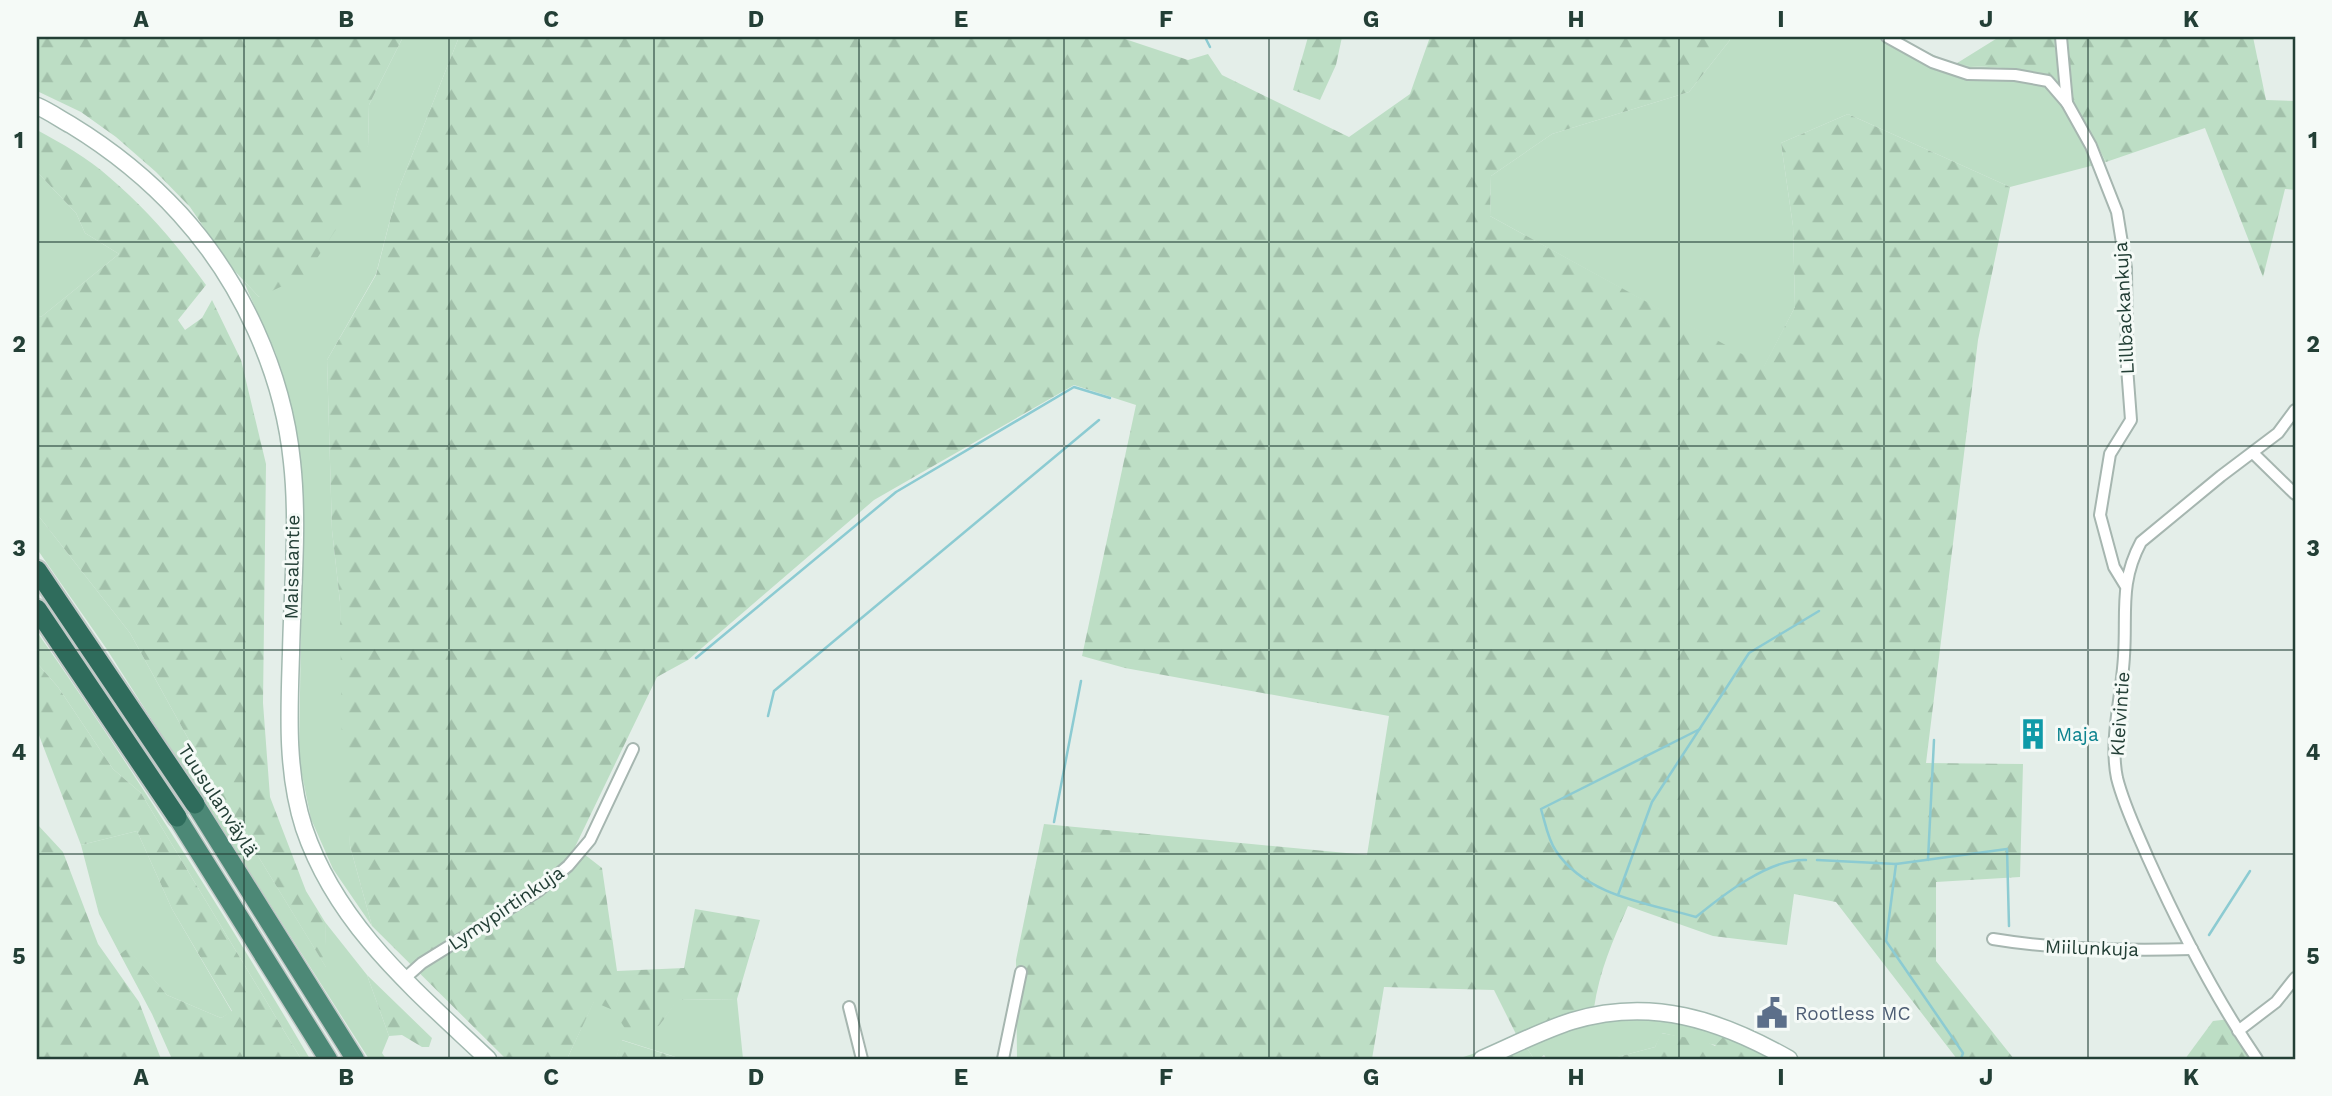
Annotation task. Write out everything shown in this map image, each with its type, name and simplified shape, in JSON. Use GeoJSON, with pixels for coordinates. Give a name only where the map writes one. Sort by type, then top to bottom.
{"type":"FeatureCollection","features":[{"type":"Feature","properties":{"kind":"highway","name":"Tuusulanväylä"},"geometry":{"type":"LineString","coordinates":[[37,570],[195,804],[355,1059]]}},
{"type":"Feature","properties":{"kind":"highway"},"geometry":{"type":"LineString","coordinates":[[37,609],[177,817],[328,1059]]}},
{"type":"Feature","properties":{"kind":"main road","name":"Maisalantie"},"geometry":{"type":"LineString","coordinates":[[37,106],[100,142],[152,184],[194,229],[228,277],[259,337],[279,399],[293,464],[290,761],[295,795],[312,851],[338,901],[372,946],[488,1059]]}},
{"type":"Feature","properties":{"kind":"main road"},"geometry":{"type":"LineString","coordinates":[[1482,1059],[1541,1032],[1573,1021],[1604,1014],[1654,1010],[1701,1020],[1751,1038],[1789,1059]]}},
{"type":"Feature","properties":{"kind":"street"},"geometry":{"type":"LineString","coordinates":[[2061,37],[2067,103]]}},
{"type":"Feature","properties":{"kind":"street","name":"Lillbackankuja"},"geometry":{"type":"LineString","coordinates":[[1893,38],[1931,62],[1968,74],[2015,75],[2048,81],[2067,103],[2091,146],[2117,212],[2126,268],[2127,367],[2131,419],[2110,454],[2100,515],[2114,567],[2124,585]]}},
{"type":"Feature","properties":{"kind":"street","name":"Kleivintie"},"geometry":{"type":"LineString","coordinates":[[2257,1059],[2238,1031],[2192,949],[2130,816],[2117,777],[2115,748],[2124,656],[2124,585],[2133,556],[2141,542],[2221,475],[2278,433],[2295,411]]}},
{"type":"Feature","properties":{"kind":"street"},"geometry":{"type":"LineString","coordinates":[[2253,453],[2295,494]]}},
{"type":"Feature","properties":{"kind":"street","name":"Lymypirtinkuja"},"geometry":{"type":"LineString","coordinates":[[403,979],[422,963],[538,891],[568,866],[590,840],[633,749]]}},
{"type":"Feature","properties":{"kind":"street","name":"Miilunkuja"},"geometry":{"type":"LineString","coordinates":[[1993,939],[2081,950],[2192,949]]}},
{"type":"Feature","properties":{"kind":"street"},"geometry":{"type":"LineString","coordinates":[[1003,1059],[1021,972]]}},
{"type":"Feature","properties":{"kind":"street"},"geometry":{"type":"LineString","coordinates":[[2238,1031],[2276,1002],[2295,978]]}},
{"type":"Feature","properties":{"kind":"street"},"geometry":{"type":"LineString","coordinates":[[849,1007],[862,1059]]}},
{"type":"Feature","properties":{"kind":"green space"},"geometry":{"type":"Polygon","coordinates":[[[37,37],[403,37],[369,105],[368,146],[360,193],[306,275],[259,297],[231,267],[190,207],[156,172],[116,137],[81,112],[37,91],[37,37]]]}},
{"type":"Feature","properties":{"kind":"green space"},"geometry":{"type":"Polygon","coordinates":[[[403,37],[459,37],[397,193],[376,274],[327,360],[332,530],[340,602],[350,846],[372,926],[333,869],[311,819],[299,760],[303,494],[294,416],[276,354],[243,280],[259,297],[368,146],[369,105],[403,37]]]}},
{"type":"Feature","properties":{"kind":"green space"},"geometry":{"type":"Polygon","coordinates":[[[459,37],[1119,37],[1188,60],[1208,54],[1222,75],[1349,137],[1410,94],[1430,37],[1729,37],[1730,40],[1689,92],[1552,134],[1491,176],[1490,216],[1764,366],[1795,307],[1793,226],[1781,143],[1848,114],[2010,187],[1978,340],[1926,763],[2023,764],[2020,877],[1936,882],[1936,961],[2014,1059],[1957,1059],[1836,902],[1794,894],[1787,945],[1713,936],[1628,906],[1603,969],[1594,1008],[1516,1034],[1494,990],[1384,987],[1372,1059],[1017,1059],[1016,960],[1044,824],[1367,855],[1389,716],[1125,668],[1082,656],[1136,405],[1074,385],[874,500],[688,660],[657,677],[575,847],[602,868],[617,971],[684,968],[695,909],[760,920],[737,999],[678,1000],[659,1026],[626,1030],[613,1010],[594,1002],[567,1059],[506,1059],[372,926],[350,846],[342,753],[340,602],[332,530],[327,360],[376,275],[397,193],[459,37]]]}},
{"type":"Feature","properties":{"kind":"green space"},"geometry":{"type":"Polygon","coordinates":[[[1308,37],[1342,37],[1336,65],[1320,100],[1293,90],[1308,37]]]}},
{"type":"Feature","properties":{"kind":"green space"},"geometry":{"type":"Polygon","coordinates":[[[1729,37],[1897,37],[1954,65],[2020,69],[2052,78],[2072,101],[2106,162],[2010,187],[1848,114],[1781,143],[1793,226],[1795,307],[1764,367],[1490,216],[1491,176],[1552,134],[1689,92],[1730,40],[1729,37]]]}},
{"type":"Feature","properties":{"kind":"green space"},"geometry":{"type":"Polygon","coordinates":[[[1999,37],[2253,37],[2266,100],[2295,101],[2295,190],[2285,189],[2263,277],[2205,128],[2106,162],[2068,94],[2052,79],[2019,70],[1954,65],[1999,37]]]}},
{"type":"Feature","properties":{"kind":"green space"},"geometry":{"type":"Polygon","coordinates":[[[37,130],[101,170],[161,228],[206,285],[178,320],[185,330],[202,318],[212,300],[241,360],[266,464],[263,703],[270,797],[306,891],[325,922],[327,969],[206,771],[130,633],[37,514],[37,315],[41,317],[119,254],[85,233],[76,213],[37,172],[37,130]]]}},
{"type":"Feature","properties":{"kind":"green space"},"geometry":{"type":"Polygon","coordinates":[[[37,172],[76,213],[85,233],[119,254],[41,317],[37,315],[37,172]]]}},
{"type":"Feature","properties":{"kind":"green space"},"geometry":{"type":"Polygon","coordinates":[[[37,514],[130,633],[206,771],[326,967],[325,922],[367,975],[389,1036],[382,1053],[386,1059],[369,1059],[106,648],[37,549],[37,514]]]}},
{"type":"Feature","properties":{"kind":"green space"},"geometry":{"type":"Polygon","coordinates":[[[37,632],[178,843],[310,1059],[301,1059],[141,793],[113,769],[58,687],[37,663],[37,632]]]}},
{"type":"Feature","properties":{"kind":"green space"},"geometry":{"type":"Polygon","coordinates":[[[37,663],[58,687],[113,769],[141,793],[301,1059],[172,1059],[120,954],[128,948],[167,995],[221,1018],[232,1011],[172,909],[137,831],[81,845],[37,730],[37,663]]]}},
{"type":"Feature","properties":{"kind":"green space"},"geometry":{"type":"Polygon","coordinates":[[[37,824],[63,852],[98,944],[139,1002],[161,1059],[37,1059],[37,824]]]}},
{"type":"Feature","properties":{"kind":"green space"},"geometry":{"type":"Polygon","coordinates":[[[137,831],[172,909],[232,1012],[221,1018],[167,995],[128,949],[120,954],[99,914],[81,845],[137,831]]]}},
{"type":"Feature","properties":{"kind":"green space"},"geometry":{"type":"Polygon","coordinates":[[[367,975],[432,1038],[429,1047],[422,1047],[402,1035],[389,1036],[367,975]]]}},
{"type":"Feature","properties":{"kind":"green space"},"geometry":{"type":"Polygon","coordinates":[[[737,999],[743,1059],[682,1059],[622,1040],[616,1059],[567,1059],[594,1001],[659,1026],[677,1000],[737,999]]]}},
{"type":"Feature","properties":{"kind":"green space"},"geometry":{"type":"Polygon","coordinates":[[[1613,1006],[1749,1033],[1798,1059],[1777,1059],[1662,1033],[1655,1047],[1610,1059],[1547,1059],[1544,1055],[1534,1059],[1527,1048],[1500,1059],[1456,1059],[1552,1020],[1613,1006]]]}},
{"type":"Feature","properties":{"kind":"green space"},"geometry":{"type":"Polygon","coordinates":[[[2230,1019],[2256,1059],[2185,1059],[2213,1021],[2230,1019]]]}},
{"type":"Feature","properties":{"kind":"green space"},"geometry":{"type":"Polygon","coordinates":[[[1661,1033],[1705,1041],[1715,1046],[1725,1035],[1777,1059],[1610,1059],[1655,1047],[1661,1033]]]}},
{"type":"Feature","properties":{"kind":"green space"},"geometry":{"type":"Polygon","coordinates":[[[621,1040],[681,1059],[616,1059],[621,1040]]]}},
{"type":"Feature","properties":{"kind":"green space"},"geometry":{"type":"Polygon","coordinates":[[[1527,1048],[1534,1059],[1500,1059],[1527,1048]]]}},
{"type":"Feature","properties":{"kind":"waterway"},"geometry":{"type":"LineString","coordinates":[[1205,37],[1210,47]]}},
{"type":"Feature","properties":{"kind":"waterway"},"geometry":{"type":"LineString","coordinates":[[696,658],[896,492],[1074,387],[1110,398]]}},
{"type":"Feature","properties":{"kind":"waterway"},"geometry":{"type":"LineString","coordinates":[[768,716],[774,691],[1099,420]]}},
{"type":"Feature","properties":{"kind":"waterway"},"geometry":{"type":"LineString","coordinates":[[1618,895],[1652,802],[1749,653],[1819,611]]}},
{"type":"Feature","properties":{"kind":"waterway"},"geometry":{"type":"LineString","coordinates":[[1054,822],[1081,681]]}},
{"type":"Feature","properties":{"kind":"waterway"},"geometry":{"type":"LineString","coordinates":[[1700,729],[1541,809],[1556,851],[1569,866],[1601,888],[1638,902],[1696,917],[1762,871],[1792,861],[1806,860]]}},
{"type":"Feature","properties":{"kind":"waterway"},"geometry":{"type":"LineString","coordinates":[[1928,860],[1934,740]]}},
{"type":"Feature","properties":{"kind":"waterway"},"geometry":{"type":"LineString","coordinates":[[1817,860],[1896,864],[2007,849],[2009,926]]}},
{"type":"Feature","properties":{"kind":"waterway"},"geometry":{"type":"LineString","coordinates":[[1896,864],[1886,941],[1963,1053],[1961,1059]]}},
{"type":"Feature","properties":{"kind":"waterway"},"geometry":{"type":"LineString","coordinates":[[2209,935],[2250,871]]}},
{"type":"Feature","properties":{"kind":"place","name":"Maja"},"geometry":{"type":"Point","coordinates":[2033,734]}},
{"type":"Feature","properties":{"kind":"place","name":"Rootless MC"},"geometry":{"type":"Point","coordinates":[1772,1013]}}]}
